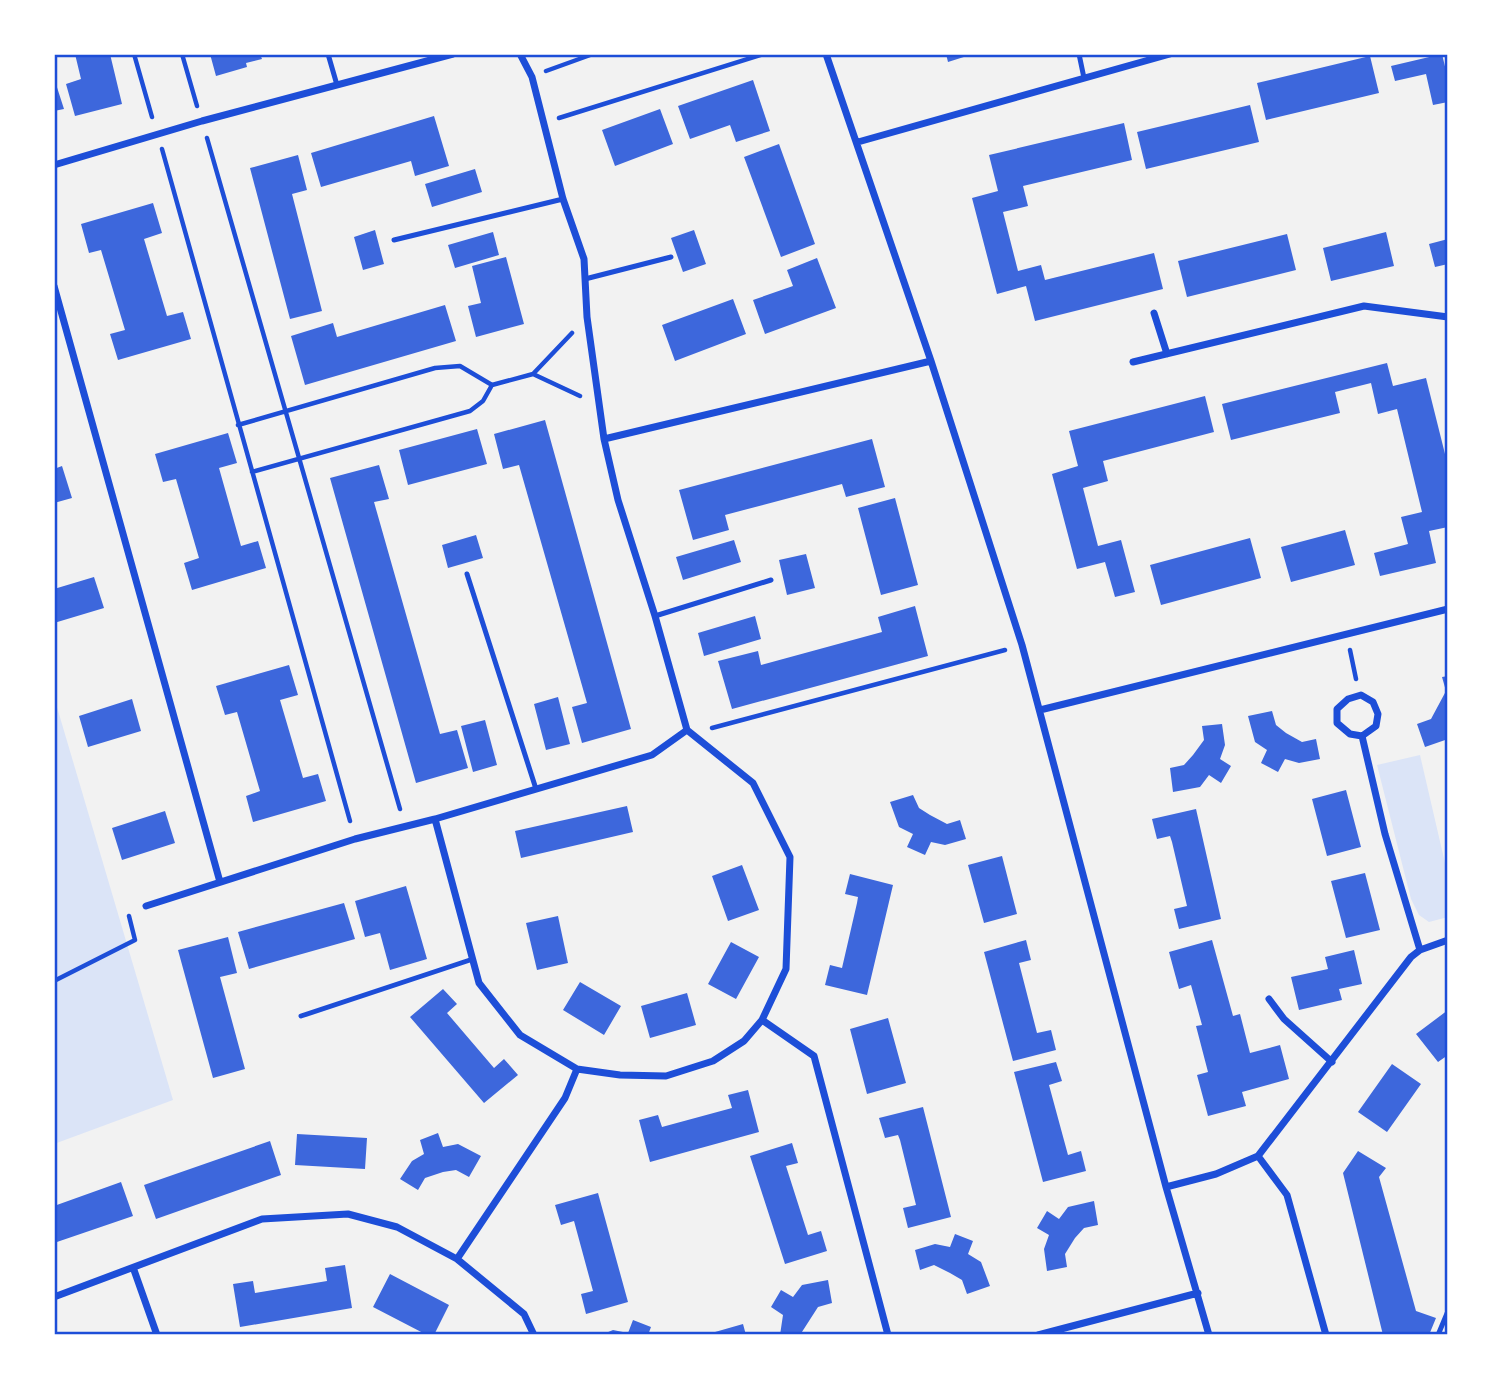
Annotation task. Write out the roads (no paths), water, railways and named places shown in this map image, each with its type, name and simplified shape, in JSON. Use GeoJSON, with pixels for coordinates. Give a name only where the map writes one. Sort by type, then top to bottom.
{"type":"FeatureCollection","features":[{"type":"Feature","properties":{"kind":"street"},"geometry":{"type":"LineString","coordinates":[[54,165],[202,121],[453,54]]}},
{"type":"Feature","properties":{"kind":"street"},"geometry":{"type":"LineString","coordinates":[[435,819],[479,983],[520,1035],[578,1069],[620,1075],[666,1076],[713,1060],[744,1041],[762,1020],[786,969],[790,857],[753,782],[689,732],[618,500],[604,439],[587,317],[584,259],[563,199],[532,76],[520,54]]}},
{"type":"Feature","properties":{"kind":"street"},"geometry":{"type":"LineString","coordinates":[[826,54],[858,142],[1023,645],[1209,1335]]}},
{"type":"Feature","properties":{"kind":"street"},"geometry":{"type":"LineString","coordinates":[[858,142],[1170,54]]}},
{"type":"Feature","properties":{"kind":"street"},"geometry":{"type":"LineString","coordinates":[[54,286],[220,882]]}},
{"type":"Feature","properties":{"kind":"street"},"geometry":{"type":"LineString","coordinates":[[1133,362],[1364,306],[1448,317]]}},
{"type":"Feature","properties":{"kind":"street"},"geometry":{"type":"LineString","coordinates":[[1154,313],[1167,354]]}},
{"type":"Feature","properties":{"kind":"street"},"geometry":{"type":"LineString","coordinates":[[604,439],[931,361]]}},
{"type":"Feature","properties":{"kind":"street"},"geometry":{"type":"LineString","coordinates":[[1040,710],[1448,609]]}},
{"type":"Feature","properties":{"kind":"street"},"geometry":{"type":"LineString","coordinates":[[1361,695],[1373,702],[1378,715],[1376,726],[1362,736],[1350,734],[1337,723],[1337,709],[1361,695]]}},
{"type":"Feature","properties":{"kind":"street"},"geometry":{"type":"LineString","coordinates":[[146,906],[355,839],[435,819],[652,755],[689,732]]}},
{"type":"Feature","properties":{"kind":"street"},"geometry":{"type":"LineString","coordinates":[[1362,736],[1385,834],[1420,950]]}},
{"type":"Feature","properties":{"kind":"street"},"geometry":{"type":"LineString","coordinates":[[1167,1187],[1216,1174],[1258,1156],[1411,957],[1420,950],[1448,940]]}},
{"type":"Feature","properties":{"kind":"street"},"geometry":{"type":"LineString","coordinates":[[1269,999],[1284,1019],[1332,1062]]}},
{"type":"Feature","properties":{"kind":"street"},"geometry":{"type":"LineString","coordinates":[[762,1020],[814,1056],[888,1335]]}},
{"type":"Feature","properties":{"kind":"street"},"geometry":{"type":"LineString","coordinates":[[457,1259],[565,1098],[578,1069]]}},
{"type":"Feature","properties":{"kind":"street"},"geometry":{"type":"LineString","coordinates":[[1258,1156],[1287,1195],[1326,1335]]}},
{"type":"Feature","properties":{"kind":"street"},"geometry":{"type":"LineString","coordinates":[[54,1297],[134,1270],[262,1219],[348,1214],[397,1227],[457,1259],[524,1314],[534,1335]]}},
{"type":"Feature","properties":{"kind":"street"},"geometry":{"type":"LineString","coordinates":[[134,1270],[157,1335]]}},
{"type":"Feature","properties":{"kind":"street"},"geometry":{"type":"LineString","coordinates":[[1038,1335],[1198,1293]]}},
{"type":"Feature","properties":{"kind":"lane"},"geometry":{"type":"LineString","coordinates":[[328,54],[337,85]]}},
{"type":"Feature","properties":{"kind":"lane"},"geometry":{"type":"LineString","coordinates":[[1079,54],[1084,78]]}},
{"type":"Feature","properties":{"kind":"lane"},"geometry":{"type":"LineString","coordinates":[[394,240],[563,199]]}},
{"type":"Feature","properties":{"kind":"lane"},"geometry":{"type":"LineString","coordinates":[[585,279],[671,257]]}},
{"type":"Feature","properties":{"kind":"lane"},"geometry":{"type":"LineString","coordinates":[[467,573],[536,789]]}},
{"type":"Feature","properties":{"kind":"lane"},"geometry":{"type":"LineString","coordinates":[[655,616],[771,580]]}},
{"type":"Feature","properties":{"kind":"lane"},"geometry":{"type":"LineString","coordinates":[[301,1016],[473,959]]}},
{"type":"Feature","properties":{"kind":"lane"},"geometry":{"type":"LineString","coordinates":[[1438,1335],[1448,1311]]}}]}
